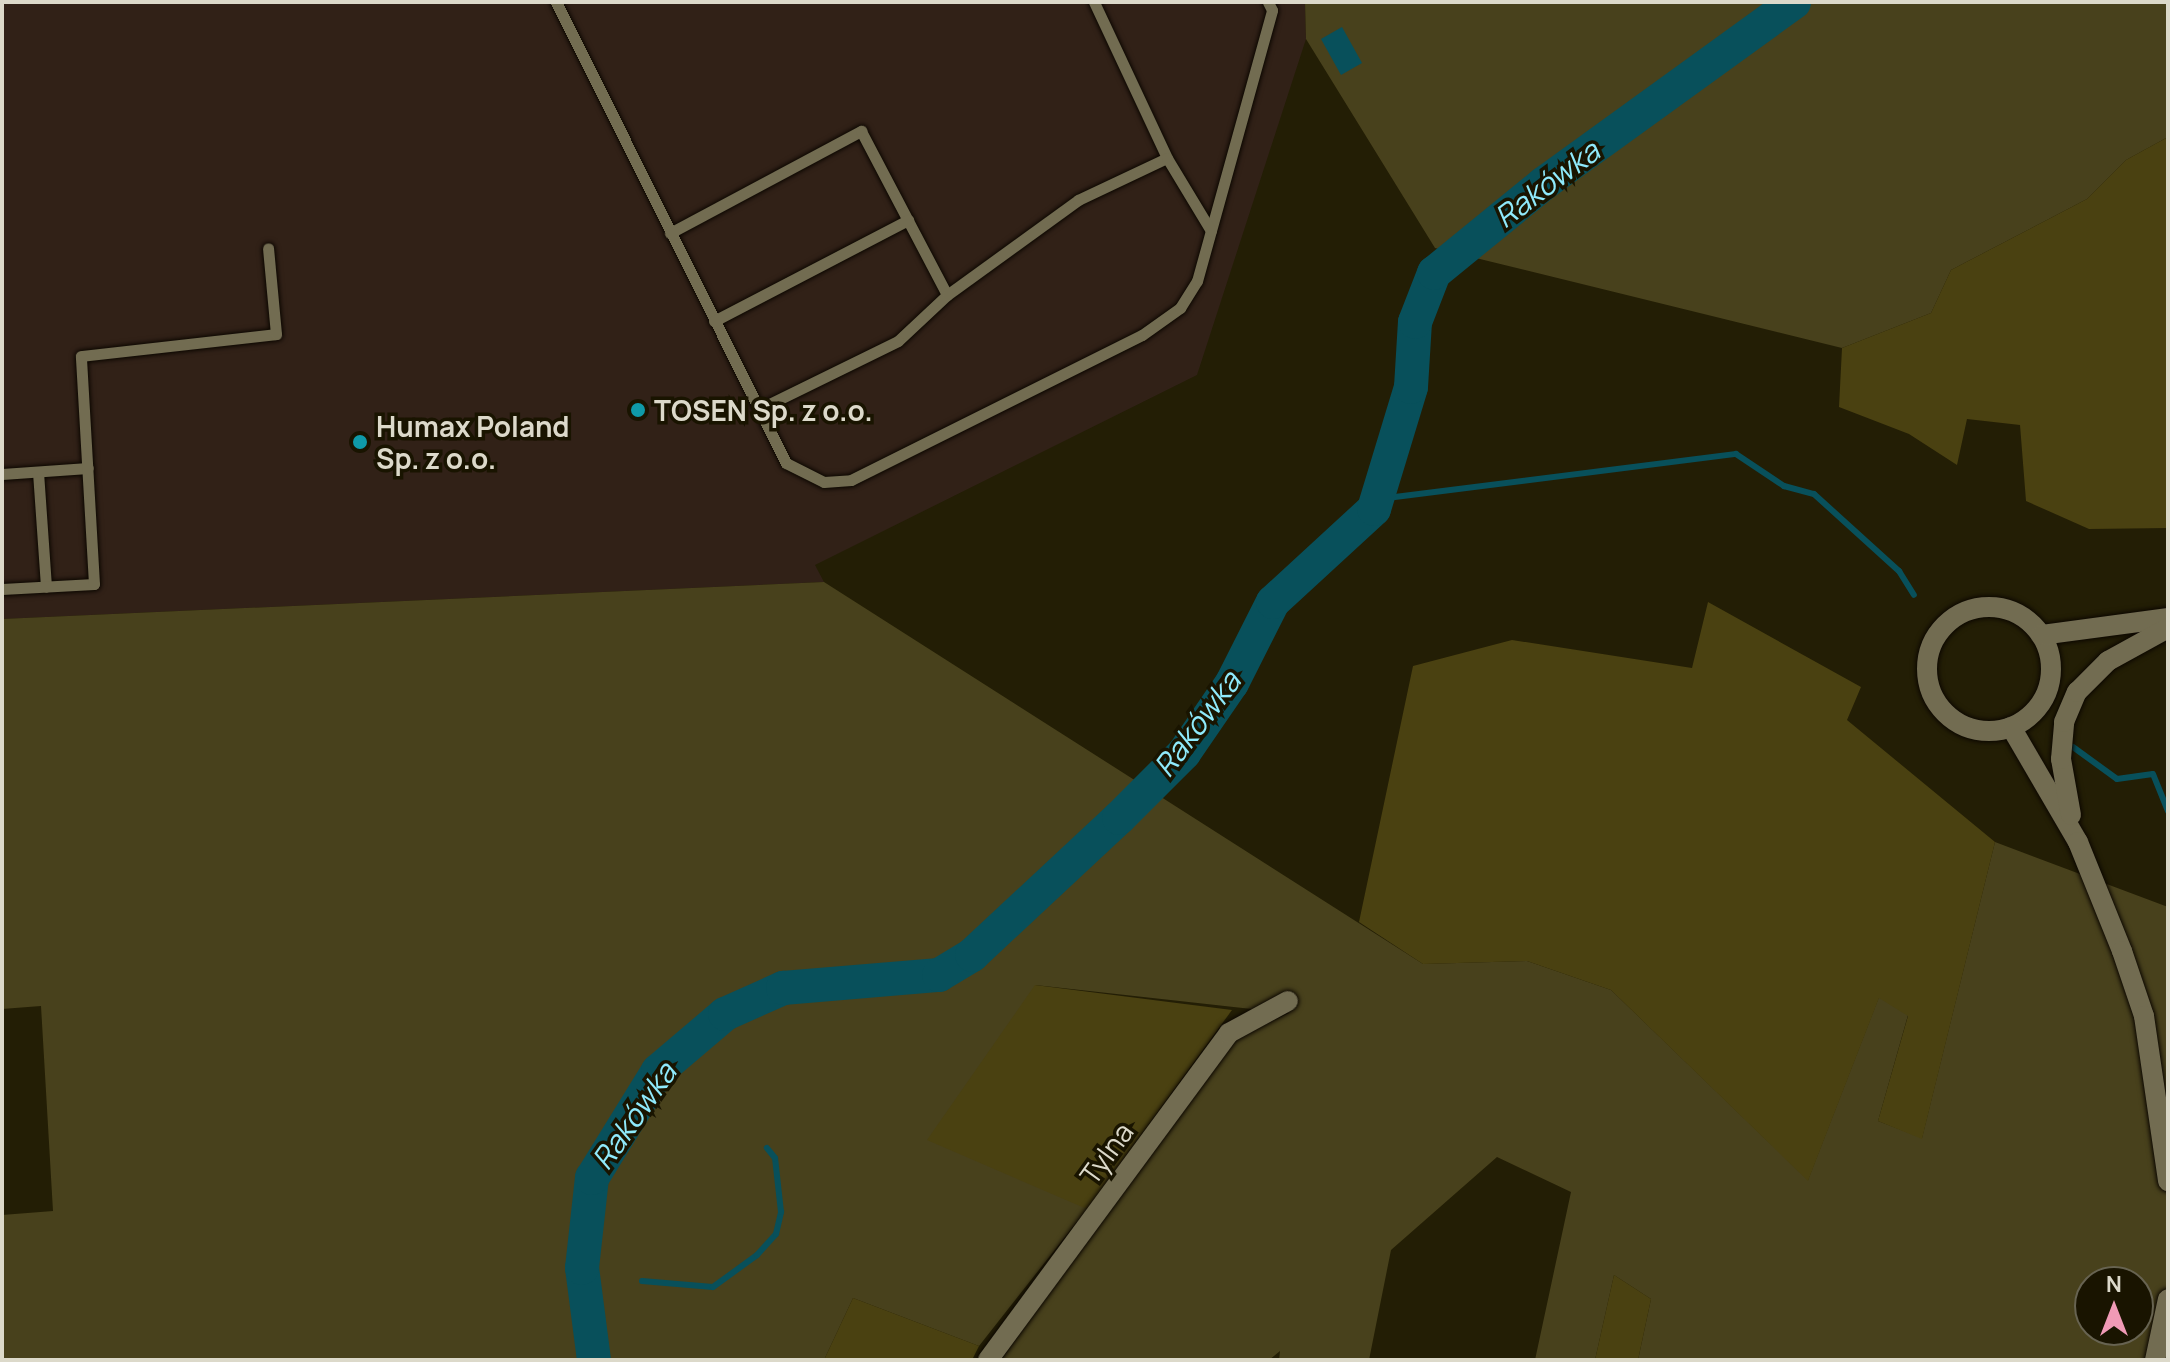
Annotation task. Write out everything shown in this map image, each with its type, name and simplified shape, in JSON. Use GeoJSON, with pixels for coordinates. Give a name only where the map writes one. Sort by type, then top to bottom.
{"type":"FeatureCollection","features":[{"type":"Feature","properties":{"kind":"main road"},"geometry":{"type":"LineString","coordinates":[[2041,635],[2048,688],[2011,727],[1993,731],[1956,722],[1932,694],[1928,656],[1951,620],[1977,608],[2006,609],[2041,635],[2168,618]]}},
{"type":"Feature","properties":{"kind":"main road"},"geometry":{"type":"LineString","coordinates":[[2168,628],[2108,661],[2077,692],[2064,722],[2064,788],[2078,842],[2144,1016],[2168,1181]]}},
{"type":"Feature","properties":{"kind":"main road"},"geometry":{"type":"LineString","coordinates":[[2011,727],[2078,842]]}},
{"type":"Feature","properties":{"kind":"main road","name":"Tylna"},"geometry":{"type":"LineString","coordinates":[[988,1360],[1229,1033],[1288,1001]]}},
{"type":"Feature","properties":{"kind":"main road"},"geometry":{"type":"LineString","coordinates":[[2155,1360],[2168,1299]]}},
{"type":"Feature","properties":{"kind":"lane"},"geometry":{"type":"LineString","coordinates":[[556,2],[759,409],[798,475],[851,480],[1142,335],[1180,308],[1197,281],[1272,10],[1268,2]]}},
{"type":"Feature","properties":{"kind":"lane"},"geometry":{"type":"LineString","coordinates":[[1094,2],[1167,158],[1211,231]]}},
{"type":"Feature","properties":{"kind":"lane"},"geometry":{"type":"LineString","coordinates":[[670,233],[861,131],[947,295]]}},
{"type":"Feature","properties":{"kind":"lane"},"geometry":{"type":"LineString","coordinates":[[759,409],[898,341],[947,295],[1078,200],[1167,158]]}},
{"type":"Feature","properties":{"kind":"lane"},"geometry":{"type":"LineString","coordinates":[[714,321],[908,220]]}},
{"type":"Feature","properties":{"kind":"lane"},"geometry":{"type":"LineString","coordinates":[[2,589],[94,584],[81,356],[276,334],[268,248]]}},
{"type":"Feature","properties":{"kind":"lane"},"geometry":{"type":"LineString","coordinates":[[2,474],[88,468]]}},
{"type":"Feature","properties":{"kind":"lane"},"geometry":{"type":"LineString","coordinates":[[38,472],[46,587]]}},
{"type":"Feature","properties":{"kind":"shaded area"},"geometry":{"type":"Polygon","coordinates":[[[2,2],[1305,2],[1306,39],[1197,375],[815,565],[824,582],[2,619],[2,2]]]}},
{"type":"Feature","properties":{"kind":"shaded area"},"geometry":{"type":"Polygon","coordinates":[[[1305,2],[2168,2],[2168,137],[2126,160],[2087,199],[1951,270],[1931,313],[1842,348],[1435,248],[1306,39],[1305,2]]]}},
{"type":"Feature","properties":{"kind":"shaded area"},"geometry":{"type":"Polygon","coordinates":[[[2168,137],[2168,528],[2089,529],[2026,501],[2020,425],[1967,419],[1957,465],[1909,434],[1839,407],[1842,348],[1931,313],[1951,270],[2087,199],[2126,160],[2168,137]]]}},
{"type":"Feature","properties":{"kind":"shaded area"},"geometry":{"type":"Polygon","coordinates":[[[824,582],[1423,964],[1527,961],[1611,990],[1808,1180],[1879,997],[1908,1015],[1878,1121],[1922,1138],[1995,842],[2168,907],[2168,1360],[1638,1360],[1651,1299],[1614,1275],[1595,1360],[1535,1360],[1571,1192],[1497,1157],[1391,1250],[1369,1360],[1279,1360],[1280,1351],[1269,1360],[1001,1360],[1231,1041],[1289,1013],[1035,985],[1087,1209],[979,1346],[853,1298],[824,1360],[2,1360],[2,1215],[53,1211],[41,1006],[2,1009],[2,619],[824,582]]]}},
{"type":"Feature","properties":{"kind":"shaded area"},"geometry":{"type":"Polygon","coordinates":[[[1708,602],[1861,687],[1847,720],[1995,842],[1922,1139],[1878,1121],[1908,1016],[1879,998],[1808,1181],[1611,990],[1527,961],[1423,964],[1359,922],[1413,666],[1512,640],[1692,668],[1708,602]]]}},
{"type":"Feature","properties":{"kind":"shaded area"},"geometry":{"type":"Polygon","coordinates":[[[1035,985],[1232,1010],[1087,1209],[927,1140],[1035,985]]]}},
{"type":"Feature","properties":{"kind":"shaded area"},"geometry":{"type":"Polygon","coordinates":[[[1614,1275],[1651,1299],[1638,1360],[1595,1360],[1614,1275]]]}},
{"type":"Feature","properties":{"kind":"shaded area"},"geometry":{"type":"Polygon","coordinates":[[[853,1298],[979,1346],[972,1360],[824,1360],[853,1298]]]}},
{"type":"Feature","properties":{"kind":"water"},"geometry":{"type":"Polygon","coordinates":[[[1342,27],[1362,63],[1341,75],[1321,39],[1342,27]]]}},
{"type":"Feature","properties":{"kind":"waterway","name":"Rakówka"},"geometry":{"type":"LineString","coordinates":[[594,1360],[582,1268],[592,1178],[658,1071],[725,1014],[783,988],[939,975],[972,955],[1119,818],[1184,753],[1232,683],[1273,602],[1374,509],[1411,387],[1415,322],[1434,273],[1543,184],[1794,2]]}},
{"type":"Feature","properties":{"kind":"waterway"},"geometry":{"type":"LineString","coordinates":[[1379,499],[1736,454],[1784,486],[1814,494],[1899,571],[1914,595]]}},
{"type":"Feature","properties":{"kind":"waterway"},"geometry":{"type":"LineString","coordinates":[[2073,747],[2117,779],[2153,774],[2168,811]]}},
{"type":"Feature","properties":{"kind":"waterway"},"geometry":{"type":"LineString","coordinates":[[642,1281],[713,1287],[757,1255],[776,1234],[781,1212],[775,1158],[767,1148]]}},
{"type":"Feature","properties":{"kind":"place","name":"TOSEN Sp. z o.o."},"geometry":{"type":"Point","coordinates":[638,410]}},
{"type":"Feature","properties":{"kind":"place","name":"Humax Poland Sp. z o.o."},"geometry":{"type":"Point","coordinates":[360,442]}}]}
